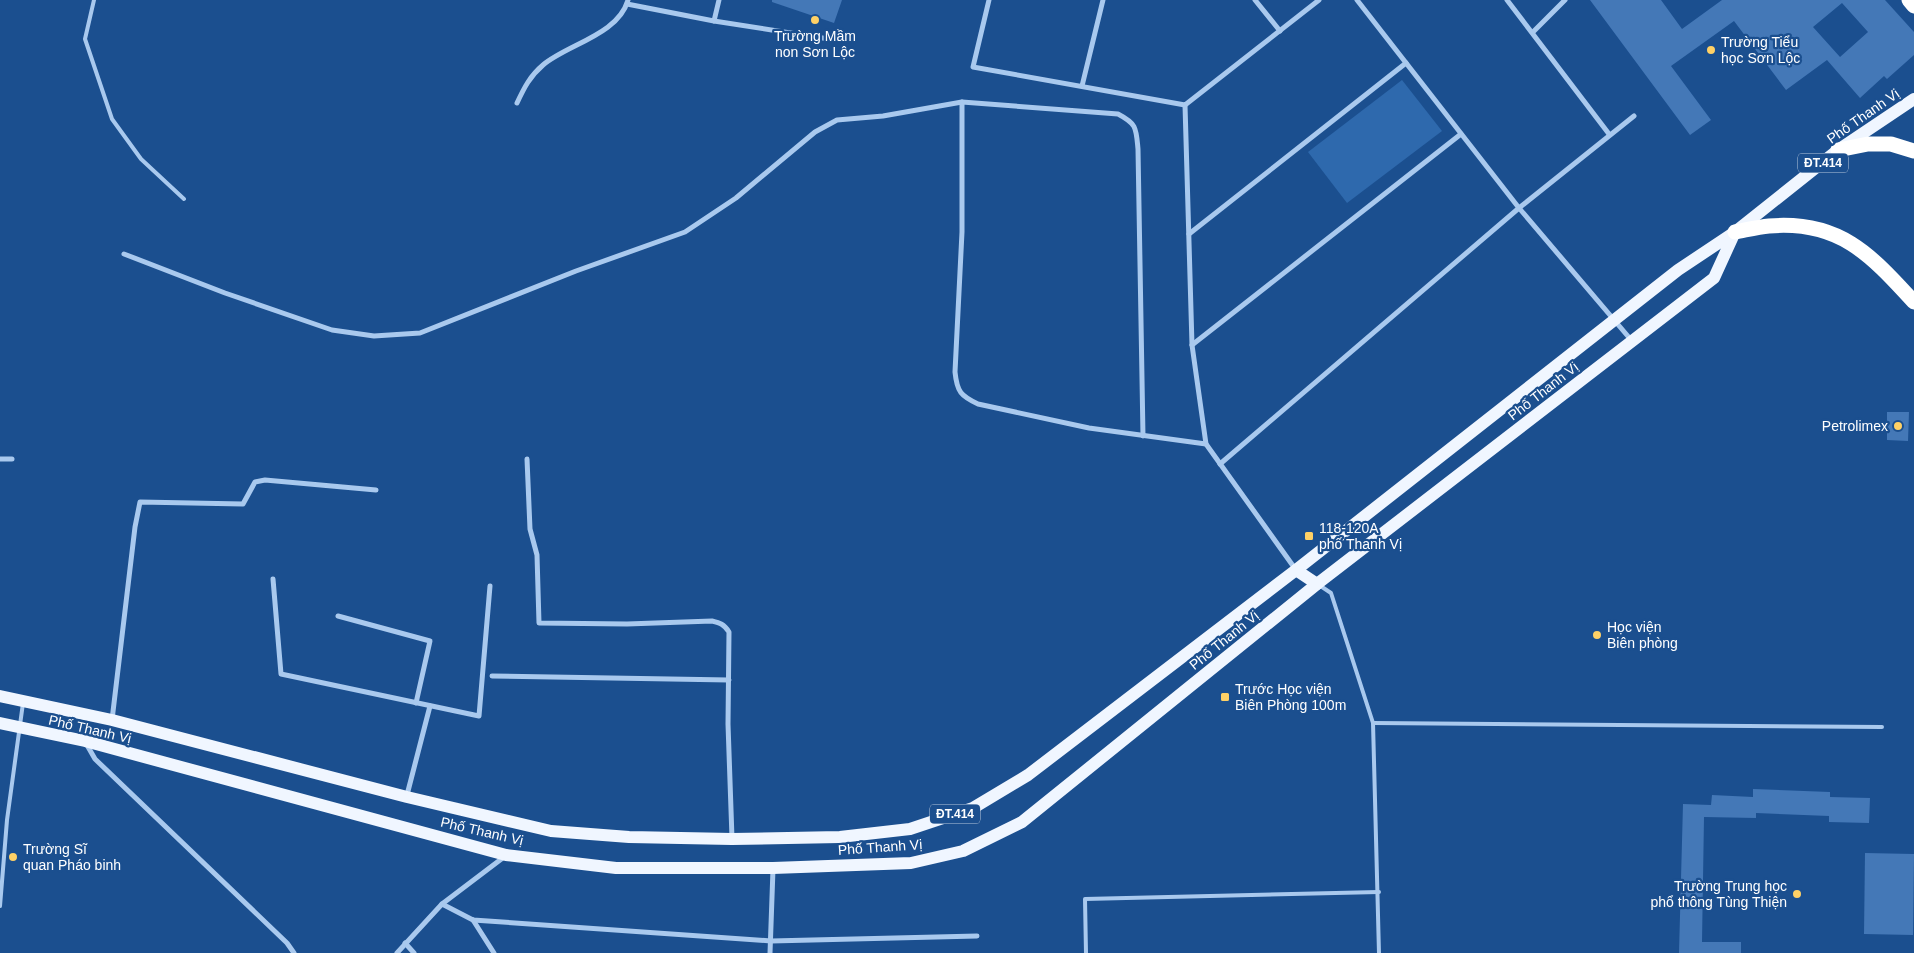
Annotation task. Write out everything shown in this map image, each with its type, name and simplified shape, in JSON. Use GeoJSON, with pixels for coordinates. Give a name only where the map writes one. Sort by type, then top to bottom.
{"type":"FeatureCollection","features":[{"type":"Feature","properties":{"kind":"highway"},"geometry":{"type":"LineString","coordinates":[[1909,0],[1914,6]]}},
{"type":"Feature","properties":{"kind":"highway"},"geometry":{"type":"LineString","coordinates":[[1838,150],[1868,144],[1891,144],[1914,151]]}},
{"type":"Feature","properties":{"kind":"highway"},"geometry":{"type":"LineString","coordinates":[[1735,232],[1769,226],[1805,227],[1834,234],[1855,245],[1878,264],[1914,302]]}},
{"type":"Feature","properties":{"kind":"main road","name":"Phố Thanh Vị"},"geometry":{"type":"LineString","coordinates":[[0,696],[112,720],[406,798],[551,831],[630,836],[732,839],[840,837],[910,829],[973,808],[1028,775],[1296,570],[1678,270],[1735,232],[1838,150],[1914,99]]}},
{"type":"Feature","properties":{"kind":"main road","name":"Phố Thanh Vị"},"geometry":{"type":"LineString","coordinates":[[0,723],[85,742],[506,855],[616,868],[773,868],[911,862],[963,851],[1022,822],[1317,584],[1714,278],[1735,232]]}},
{"type":"Feature","properties":{"kind":"main road"},"geometry":{"type":"LineString","coordinates":[[1296,570],[1317,584]]}},
{"type":"Feature","properties":{"kind":"street"},"geometry":{"type":"LineString","coordinates":[[714,21],[719,0]]}},
{"type":"Feature","properties":{"kind":"street"},"geometry":{"type":"LineString","coordinates":[[989,0],[973,67],[1185,105],[1319,0]]}},
{"type":"Feature","properties":{"kind":"street"},"geometry":{"type":"LineString","coordinates":[[1082,86],[1103,0]]}},
{"type":"Feature","properties":{"kind":"street"},"geometry":{"type":"LineString","coordinates":[[1255,0],[1280,31]]}},
{"type":"Feature","properties":{"kind":"street"},"geometry":{"type":"LineString","coordinates":[[1357,0],[1519,208],[1633,341]]}},
{"type":"Feature","properties":{"kind":"street"},"geometry":{"type":"LineString","coordinates":[[1508,0],[1609,134]]}},
{"type":"Feature","properties":{"kind":"street"},"geometry":{"type":"LineString","coordinates":[[1533,32],[1565,0]]}},
{"type":"Feature","properties":{"kind":"street"},"geometry":{"type":"LineString","coordinates":[[517,103],[528,80],[544,64],[600,33],[617,18],[628,2],[714,21],[829,39]]}},
{"type":"Feature","properties":{"kind":"street"},"geometry":{"type":"LineString","coordinates":[[1189,234],[1406,63]]}},
{"type":"Feature","properties":{"kind":"street"},"geometry":{"type":"LineString","coordinates":[[962,102],[962,232],[955,372],[957,386],[964,398],[978,404],[1031,417],[1143,436],[1206,444]]}},
{"type":"Feature","properties":{"kind":"street"},"geometry":{"type":"LineString","coordinates":[[124,254],[224,293],[332,330],[374,336],[420,333],[576,271],[685,232],[736,198],[815,132],[837,120],[884,116],[962,102],[1118,114],[1132,121],[1136,129],[1138,149],[1143,436]]}},
{"type":"Feature","properties":{"kind":"street"},"geometry":{"type":"LineString","coordinates":[[1185,105],[1192,345],[1206,444],[1296,570]]}},
{"type":"Feature","properties":{"kind":"street"},"geometry":{"type":"LineString","coordinates":[[1220,464],[1519,208],[1609,134],[1634,116]]}},
{"type":"Feature","properties":{"kind":"street"},"geometry":{"type":"LineString","coordinates":[[1192,345],[1461,134]]}},
{"type":"Feature","properties":{"kind":"street"},"geometry":{"type":"LineString","coordinates":[[0,459],[12,459]]}},
{"type":"Feature","properties":{"kind":"street"},"geometry":{"type":"LineString","coordinates":[[527,459],[530,529],[537,555],[539,623],[627,624],[712,621],[721,623],[729,632],[728,724],[732,839]]}},
{"type":"Feature","properties":{"kind":"street"},"geometry":{"type":"LineString","coordinates":[[112,720],[135,526],[140,502],[243,504],[255,482],[265,480],[376,490]]}},
{"type":"Feature","properties":{"kind":"street"},"geometry":{"type":"LineString","coordinates":[[273,579],[281,674],[479,716],[490,586]]}},
{"type":"Feature","properties":{"kind":"street"},"geometry":{"type":"LineString","coordinates":[[338,616],[430,641],[416,703]]}},
{"type":"Feature","properties":{"kind":"street"},"geometry":{"type":"LineString","coordinates":[[492,676],[729,680]]}},
{"type":"Feature","properties":{"kind":"street"},"geometry":{"type":"LineString","coordinates":[[406,798],[430,706]]}},
{"type":"Feature","properties":{"kind":"street"},"geometry":{"type":"LineString","coordinates":[[85,742],[95,759],[286,943],[294,953]]}},
{"type":"Feature","properties":{"kind":"street"},"geometry":{"type":"LineString","coordinates":[[397,953],[442,904],[506,855]]}},
{"type":"Feature","properties":{"kind":"street"},"geometry":{"type":"LineString","coordinates":[[770,953],[773,868]]}},
{"type":"Feature","properties":{"kind":"street"},"geometry":{"type":"LineString","coordinates":[[442,904],[473,920],[771,941],[977,936]]}},
{"type":"Feature","properties":{"kind":"street"},"geometry":{"type":"LineString","coordinates":[[473,920],[494,953]]}},
{"type":"Feature","properties":{"kind":"street"},"geometry":{"type":"LineString","coordinates":[[405,943],[414,953]]}},
{"type":"Feature","properties":{"kind":"lane"},"geometry":{"type":"LineString","coordinates":[[94,0],[85,39],[112,119],[141,159],[184,199]]}},
{"type":"Feature","properties":{"kind":"lane"},"geometry":{"type":"LineString","coordinates":[[1317,584],[1331,593],[1373,723],[1379,892],[1379,953]]}},
{"type":"Feature","properties":{"kind":"lane"},"geometry":{"type":"LineString","coordinates":[[0,906],[7,820],[24,701]]}},
{"type":"Feature","properties":{"kind":"lane"},"geometry":{"type":"LineString","coordinates":[[1373,723],[1882,727]]}},
{"type":"Feature","properties":{"kind":"lane"},"geometry":{"type":"LineString","coordinates":[[0,817],[7,820]]}},
{"type":"Feature","properties":{"kind":"lane"},"geometry":{"type":"LineString","coordinates":[[1086,953],[1085,899],[1379,892]]}},
{"type":"Feature","properties":{"kind":"shaded area"},"geometry":{"type":"Polygon","coordinates":[[[1402,80],[1442,131],[1347,203],[1308,152],[1402,80]]]}},
{"type":"Feature","properties":{"kind":"building"},"geometry":{"type":"Polygon","coordinates":[[[772,0],[842,0],[834,23],[772,2],[772,0]]]}},
{"type":"Feature","properties":{"kind":"building"},"geometry":{"type":"Polygon","coordinates":[[[1590,0],[1661,0],[1682,29],[1722,0],[1885,0],[1914,32],[1914,55],[1887,79],[1884,76],[1860,98],[1827,60],[1786,90],[1734,21],[1671,66],[1711,120],[1690,135],[1590,0]],[[1842,3],[1813,27],[1840,57],[1868,32],[1842,3]]]}},
{"type":"Feature","properties":{"kind":"building","name":"Petrolimex"},"geometry":{"type":"Polygon","coordinates":[[[1887,412],[1909,412],[1908,441],[1887,440],[1887,412]]]}},
{"type":"Feature","properties":{"kind":"building"},"geometry":{"type":"Polygon","coordinates":[[[1753,789],[1830,792],[1830,797],[1870,798],[1869,823],[1829,822],[1829,816],[1756,813],[1756,818],[1704,817],[1702,942],[1741,942],[1741,953],[1679,953],[1683,804],[1711,805],[1712,795],[1753,797],[1753,789]]]}},
{"type":"Feature","properties":{"kind":"building"},"geometry":{"type":"Polygon","coordinates":[[[1865,853],[1914,854],[1913,935],[1864,934],[1865,853]]]}},
{"type":"Feature","properties":{"kind":"place","name":"Trường Mầm non Sơn Lộc"},"geometry":{"type":"Point","coordinates":[815,20]}},
{"type":"Feature","properties":{"kind":"place","name":"Trường Tiểu học Sơn Lộc"},"geometry":{"type":"Point","coordinates":[1711,50]}},
{"type":"Feature","properties":{"kind":"place","name":"Petrolimex"},"geometry":{"type":"Point","coordinates":[1898,426]}},
{"type":"Feature","properties":{"kind":"place","name":"118-120A phố Thanh Vị"},"geometry":{"type":"Point","coordinates":[1309,536]}},
{"type":"Feature","properties":{"kind":"place","name":"Học viện Biên phòng"},"geometry":{"type":"Point","coordinates":[1597,635]}},
{"type":"Feature","properties":{"kind":"place","name":"Trước Học viện Biên Phòng 100m"},"geometry":{"type":"Point","coordinates":[1225,697]}},
{"type":"Feature","properties":{"kind":"place","name":"Trường Sĩ quan Pháo binh"},"geometry":{"type":"Point","coordinates":[13,857]}},
{"type":"Feature","properties":{"kind":"place","name":"Trường Trung học phổ thông Tùng Thiện"},"geometry":{"type":"Point","coordinates":[1797,894]}}]}
